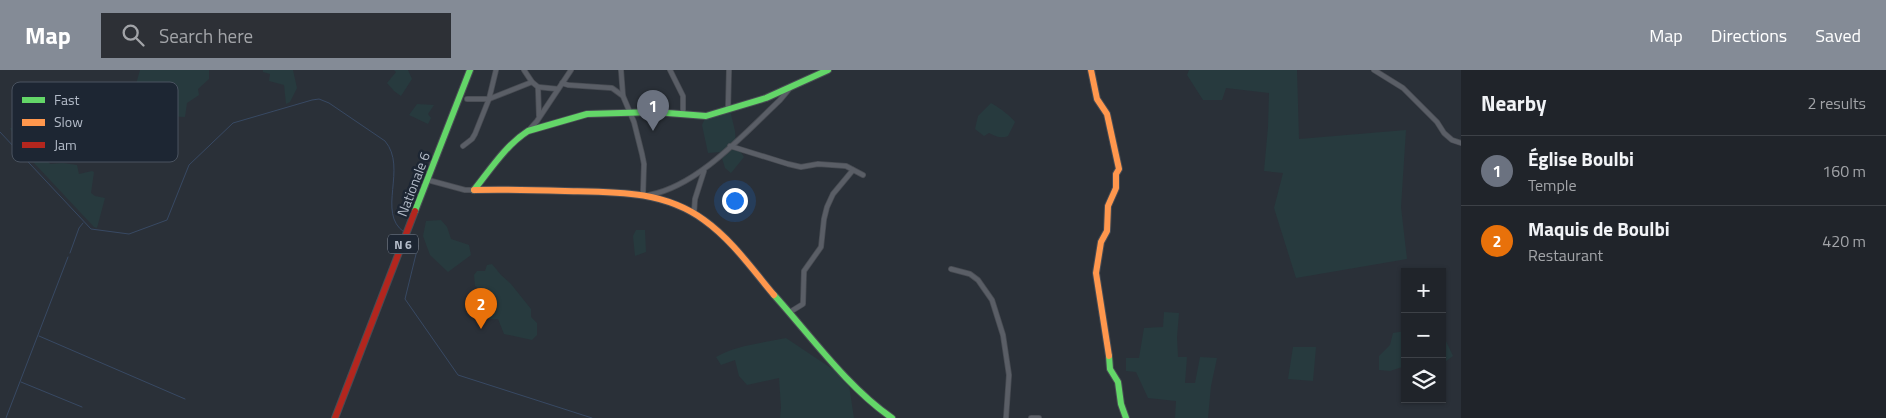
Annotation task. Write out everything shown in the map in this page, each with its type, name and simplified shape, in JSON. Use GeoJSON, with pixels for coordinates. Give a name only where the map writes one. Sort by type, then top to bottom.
{"type":"FeatureCollection","features":[{"type":"Feature","properties":{"kind":"street","name":"Nationale 6"},"geometry":{"type":"LineString","coordinates":[[335,418],[470,70]]}},
{"type":"Feature","properties":{"kind":"street"},"geometry":{"type":"LineString","coordinates":[[462,146],[472,139],[475,134],[489,99],[496,70]]}},
{"type":"Feature","properties":{"kind":"street"},"geometry":{"type":"LineString","coordinates":[[524,70],[538,87],[558,89]]}},
{"type":"Feature","properties":{"kind":"street"},"geometry":{"type":"LineString","coordinates":[[528,131],[567,73],[571,70]]}},
{"type":"Feature","properties":{"kind":"street"},"geometry":{"type":"LineString","coordinates":[[621,70],[623,96],[634,122],[644,164],[645,195]]}},
{"type":"Feature","properties":{"kind":"street"},"geometry":{"type":"LineString","coordinates":[[670,70],[683,96],[683,114]]}},
{"type":"Feature","properties":{"kind":"street"},"geometry":{"type":"LineString","coordinates":[[728,110],[729,70]]}},
{"type":"Feature","properties":{"kind":"street"},"geometry":{"type":"LineString","coordinates":[[474,190],[498,160],[520,136],[528,131],[587,114],[630,113],[706,116],[790,88],[828,70]]}},
{"type":"Feature","properties":{"kind":"street"},"geometry":{"type":"LineString","coordinates":[[1091,70],[1097,100],[1107,114],[1114,152],[1119,167],[1116,174],[1116,188],[1108,206],[1107,231],[1101,242],[1096,273],[1110,369],[1118,382],[1121,404],[1126,418]]}},
{"type":"Feature","properties":{"kind":"street"},"geometry":{"type":"LineString","coordinates":[[1374,70],[1403,88],[1437,122],[1444,133],[1452,140],[1461,143]]}},
{"type":"Feature","properties":{"kind":"street"},"geometry":{"type":"LineString","coordinates":[[467,100],[489,99],[532,82]]}},
{"type":"Feature","properties":{"kind":"street"},"geometry":{"type":"LineString","coordinates":[[562,83],[612,88],[623,96]]}},
{"type":"Feature","properties":{"kind":"street"},"geometry":{"type":"LineString","coordinates":[[538,87],[539,117]]}},
{"type":"Feature","properties":{"kind":"street"},"geometry":{"type":"LineString","coordinates":[[645,195],[662,192],[704,170],[780,100],[790,88]]}},
{"type":"Feature","properties":{"kind":"street"},"geometry":{"type":"LineString","coordinates":[[730,146],[801,167],[818,164],[839,166],[863,175]]}},
{"type":"Feature","properties":{"kind":"street"},"geometry":{"type":"LineString","coordinates":[[694,213],[694,200],[704,170]]}},
{"type":"Feature","properties":{"kind":"street"},"geometry":{"type":"LineString","coordinates":[[790,312],[802,304],[804,271],[821,247],[827,207],[833,194],[853,170]]}},
{"type":"Feature","properties":{"kind":"street"},"geometry":{"type":"LineString","coordinates":[[428,180],[465,190],[611,190],[645,195],[676,204],[694,213],[721,233],[854,386],[892,418]]}},
{"type":"Feature","properties":{"kind":"street"},"geometry":{"type":"LineString","coordinates":[[951,269],[970,274],[978,280],[992,300],[1003,335],[1009,376],[1006,418]]}},
{"type":"Feature","properties":{"kind":"street"},"geometry":{"type":"LineString","coordinates":[[879,409],[886,418]]}},
{"type":"Feature","properties":{"kind":"street"},"geometry":{"type":"LineString","coordinates":[[1032,418],[1039,418]]}},
{"type":"Feature","properties":{"kind":"green space"},"geometry":{"type":"Polygon","coordinates":[[[140,70],[209,70],[209,79],[198,89],[199,95],[187,103],[185,117],[178,117],[178,82],[137,82],[140,70]]]}},
{"type":"Feature","properties":{"kind":"green space"},"geometry":{"type":"Polygon","coordinates":[[[263,70],[293,70],[297,88],[290,102],[286,104],[284,85],[269,81],[270,74],[263,72],[263,70]]]}},
{"type":"Feature","properties":{"kind":"green space"},"geometry":{"type":"Polygon","coordinates":[[[394,70],[408,70],[412,79],[401,96],[387,83],[396,72],[394,70]]]}},
{"type":"Feature","properties":{"kind":"green space"},"geometry":{"type":"Polygon","coordinates":[[[1189,70],[1297,70],[1299,139],[1406,130],[1401,207],[1407,259],[1296,278],[1274,208],[1283,173],[1264,171],[1269,93],[1226,88],[1222,100],[1203,100],[1187,75],[1189,70]]]}},
{"type":"Feature","properties":{"kind":"green space"},"geometry":{"type":"Polygon","coordinates":[[[991,103],[1015,122],[1008,136],[1000,137],[989,133],[984,136],[975,129],[978,116],[991,103]]]}},
{"type":"Feature","properties":{"kind":"green space"},"geometry":{"type":"Polygon","coordinates":[[[417,104],[434,105],[428,114],[431,118],[428,124],[409,115],[417,104]]]}},
{"type":"Feature","properties":{"kind":"green space"},"geometry":{"type":"Polygon","coordinates":[[[730,110],[736,145],[744,157],[731,173],[725,168],[720,152],[708,153],[702,125],[706,116],[730,110]]]}},
{"type":"Feature","properties":{"kind":"green space"},"geometry":{"type":"Polygon","coordinates":[[[33,162],[77,165],[79,174],[94,172],[91,193],[105,198],[97,228],[33,162]]]}},
{"type":"Feature","properties":{"kind":"green space"},"geometry":{"type":"Polygon","coordinates":[[[441,220],[447,227],[451,239],[469,245],[471,255],[448,272],[430,255],[423,236],[426,221],[441,220]]]}},
{"type":"Feature","properties":{"kind":"green space"},"geometry":{"type":"Polygon","coordinates":[[[636,230],[645,230],[646,252],[635,256],[633,236],[636,230]]]}},
{"type":"Feature","properties":{"kind":"green space"},"geometry":{"type":"Polygon","coordinates":[[[492,264],[531,309],[531,317],[537,323],[537,335],[532,340],[504,334],[498,319],[488,319],[488,313],[483,312],[483,292],[475,286],[474,275],[477,271],[485,271],[487,265],[492,264]]]}},
{"type":"Feature","properties":{"kind":"green space"},"geometry":{"type":"Polygon","coordinates":[[[1164,312],[1179,313],[1178,357],[1187,357],[1185,383],[1195,383],[1200,357],[1217,358],[1211,386],[1208,418],[1175,418],[1176,401],[1148,398],[1136,372],[1126,371],[1126,358],[1139,358],[1144,328],[1163,327],[1164,312]]]}},
{"type":"Feature","properties":{"kind":"green space"},"geometry":{"type":"Polygon","coordinates":[[[1401,332],[1401,367],[1390,371],[1379,370],[1379,356],[1390,345],[1393,333],[1401,332]]]}},
{"type":"Feature","properties":{"kind":"green space"},"geometry":{"type":"Polygon","coordinates":[[[786,338],[840,374],[849,385],[854,418],[780,418],[779,378],[747,385],[739,376],[735,360],[721,365],[716,357],[741,347],[786,338]]]}},
{"type":"Feature","properties":{"kind":"green space"},"geometry":{"type":"Polygon","coordinates":[[[1446,341],[1453,356],[1446,361],[1446,341]]]}},
{"type":"Feature","properties":{"kind":"green space"},"geometry":{"type":"Polygon","coordinates":[[[1293,347],[1316,347],[1313,381],[1288,379],[1293,347]]]}},
{"type":"Feature","properties":{"kind":"waterway"},"geometry":{"type":"LineString","coordinates":[[28,162],[91,229],[129,234],[167,220],[189,165],[233,123],[319,99],[329,103],[385,141],[391,152],[394,164],[392,214],[396,224],[404,232]]}},
{"type":"Feature","properties":{"kind":"waterway"},"geometry":{"type":"LineString","coordinates":[[0,132],[12,145]]}},
{"type":"Feature","properties":{"kind":"waterway"},"geometry":{"type":"LineString","coordinates":[[70,253],[79,228],[83,223]]}},
{"type":"Feature","properties":{"kind":"waterway"},"geometry":{"type":"LineString","coordinates":[[411,237],[416,240],[418,246],[405,299],[458,375],[592,418]]}},
{"type":"Feature","properties":{"kind":"waterway"},"geometry":{"type":"LineString","coordinates":[[6,418],[68,257]]}},
{"type":"Feature","properties":{"kind":"waterway"},"geometry":{"type":"LineString","coordinates":[[39,336],[185,399]]}},
{"type":"Feature","properties":{"kind":"waterway"},"geometry":{"type":"LineString","coordinates":[[21,382],[82,407]]}},
{"type":"Feature","properties":{"kind":"traffic: fast"},"geometry":{"type":"LineString","coordinates":[[415,211],[470,70]]}},
{"type":"Feature","properties":{"kind":"traffic: fast"},"geometry":{"type":"LineString","coordinates":[[474,190],[505,151],[528,131],[587,114],[655,112],[706,116],[766,98],[828,70]]}},
{"type":"Feature","properties":{"kind":"traffic: fast"},"geometry":{"type":"LineString","coordinates":[[774,295],[845,376],[892,418]]}},
{"type":"Feature","properties":{"kind":"traffic: fast"},"geometry":{"type":"LineString","coordinates":[[1109,356],[1110,369],[1118,382],[1121,404],[1126,418]]}},
{"type":"Feature","properties":{"kind":"traffic: slow"},"geometry":{"type":"LineString","coordinates":[[1091,70],[1097,99],[1107,114],[1119,169],[1116,174],[1116,188],[1108,206],[1107,231],[1101,242],[1096,273],[1109,356]]}},
{"type":"Feature","properties":{"kind":"traffic: slow"},"geometry":{"type":"LineString","coordinates":[[474,190],[620,193],[655,198],[672,203],[704,220],[724,236],[774,295]]}},
{"type":"Feature","properties":{"kind":"traffic: jam"},"geometry":{"type":"LineString","coordinates":[[335,418],[415,211]]}},
{"type":"Feature","properties":{"kind":"place","name":"Église Boulbi"},"geometry":{"type":"Point","coordinates":[653,131]}},
{"type":"Feature","properties":{"kind":"place","name":"Maquis de Boulbi"},"geometry":{"type":"Point","coordinates":[481,329]}}]}
